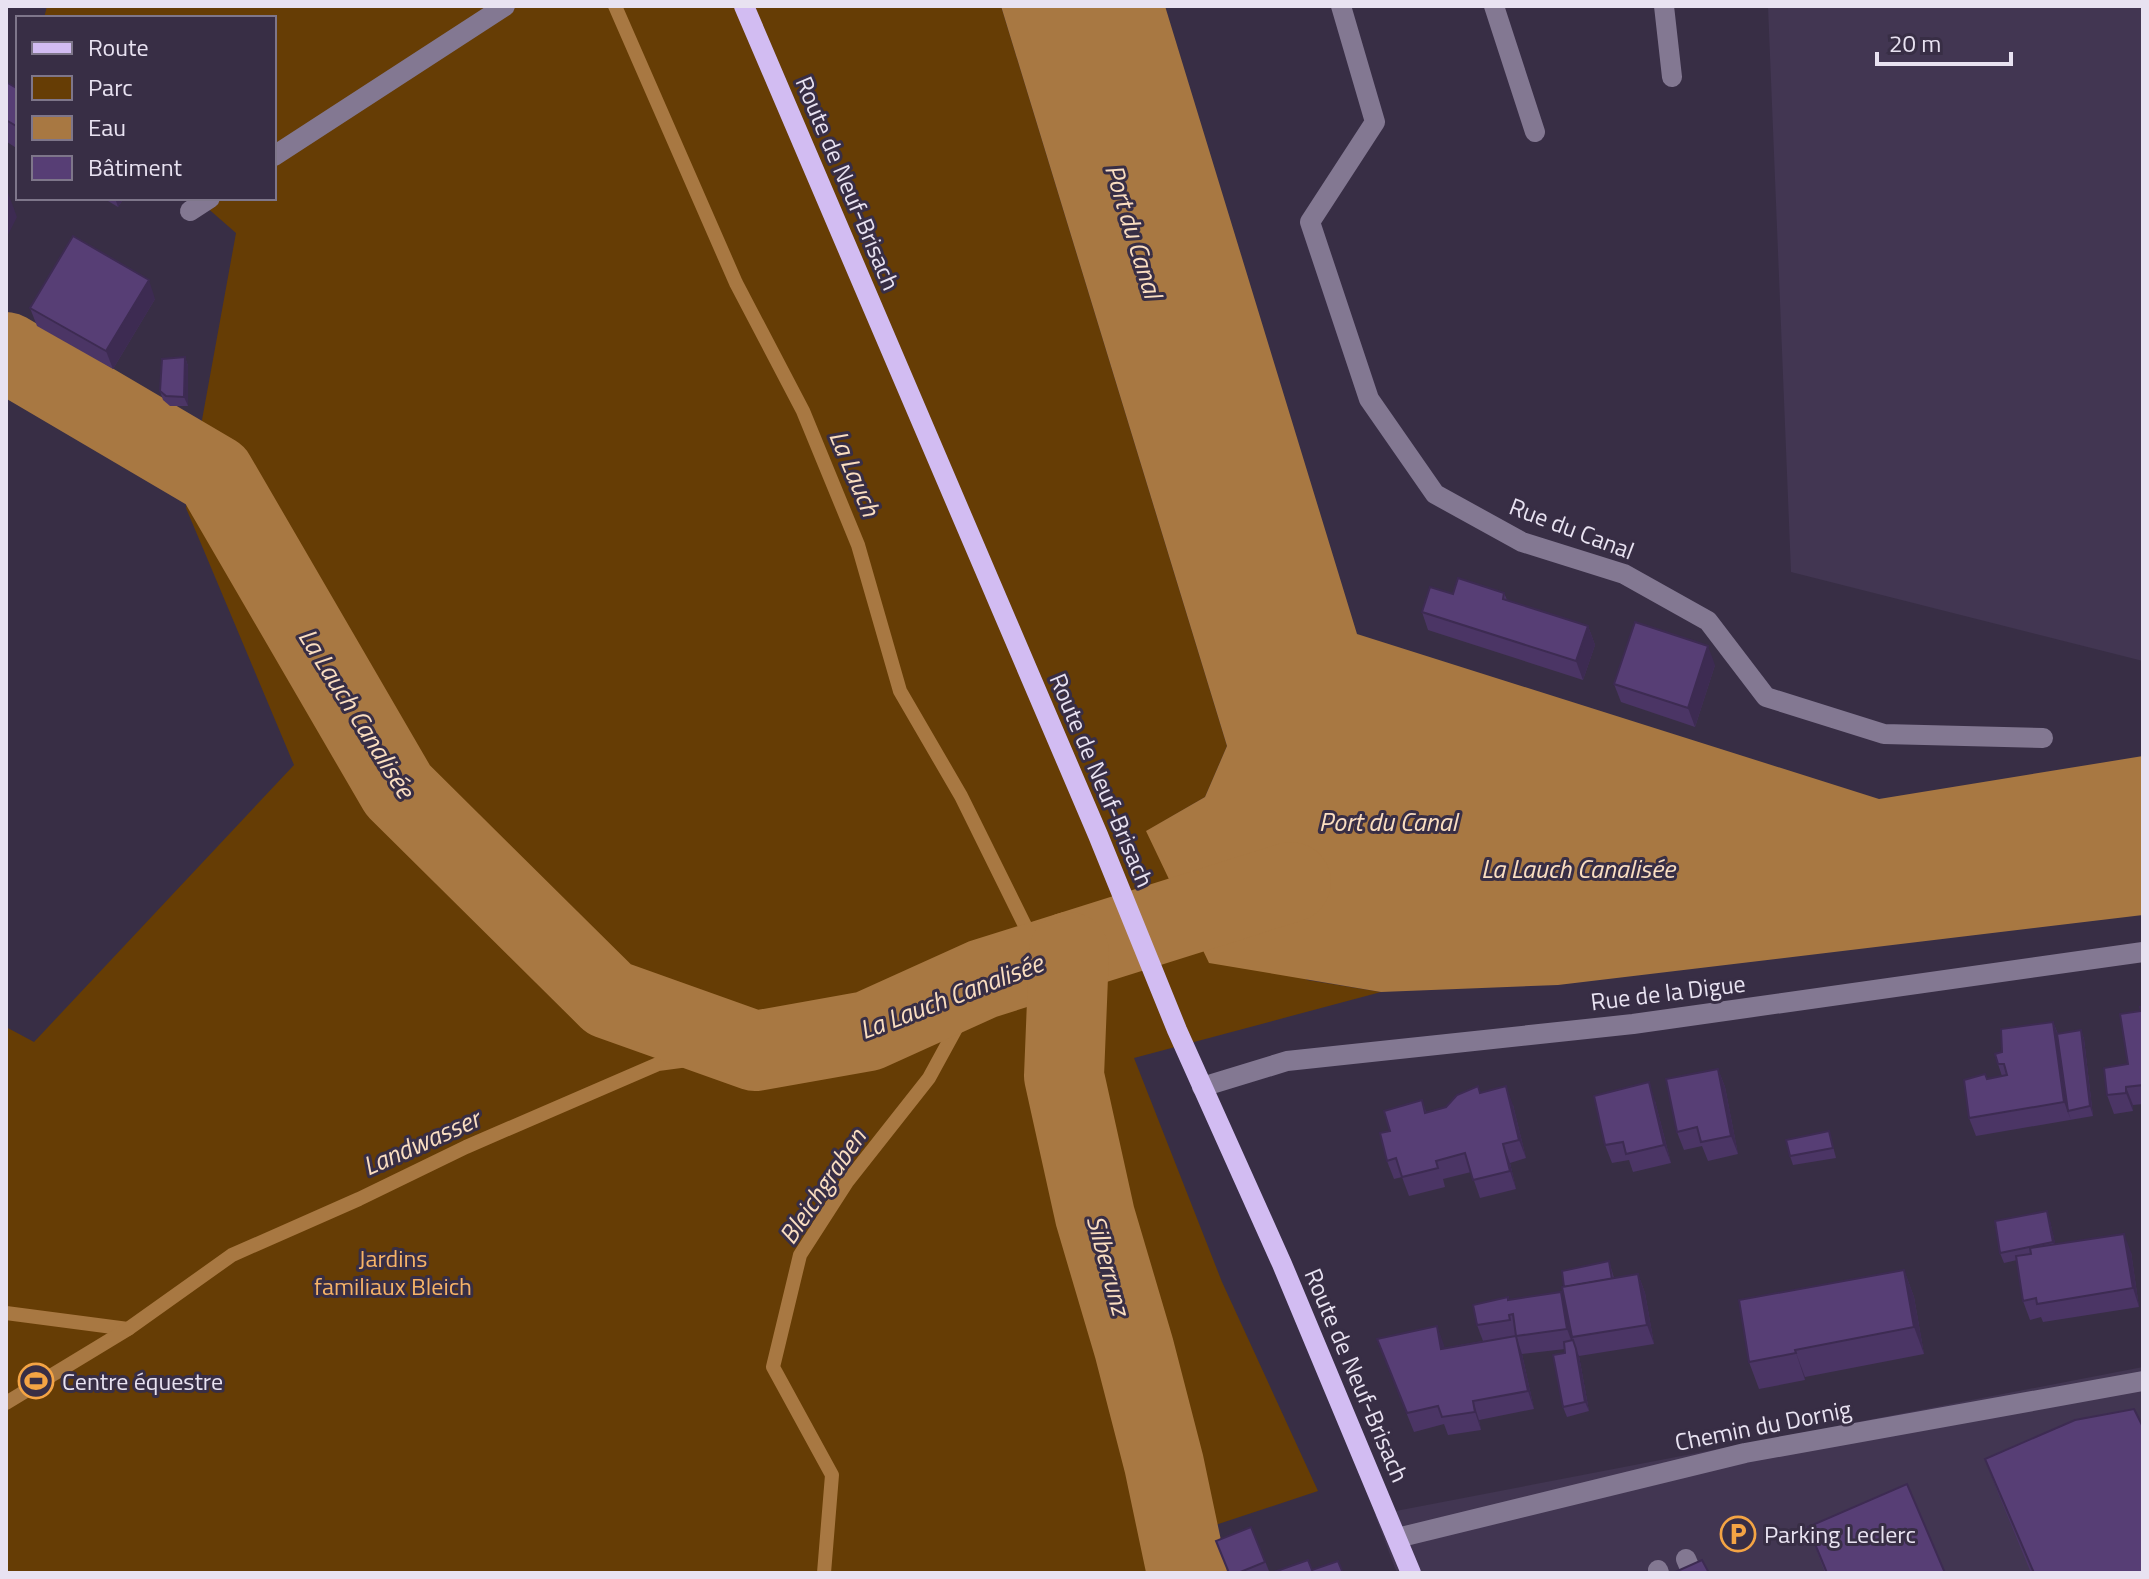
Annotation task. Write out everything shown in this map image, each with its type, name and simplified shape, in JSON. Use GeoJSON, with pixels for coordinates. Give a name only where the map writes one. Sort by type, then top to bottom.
{"type":"FeatureCollection","features":[{"type":"Feature","properties":{"kind":"main road","name":"Route de Neuf-Brisach"},"geometry":{"type":"LineString","coordinates":[[744,6],[1098,835],[1177,1030],[1282,1264],[1411,1573]]}},
{"type":"Feature","properties":{"kind":"street"},"geometry":{"type":"LineString","coordinates":[[276,155],[505,6]]}},
{"type":"Feature","properties":{"kind":"street","name":"Rue du Canal"},"geometry":{"type":"LineString","coordinates":[[1341,6],[1375,122],[1310,222],[1369,399],[1435,494],[1522,542],[1624,574],[1708,621],[1766,697],[1884,734],[2043,738]]}},
{"type":"Feature","properties":{"kind":"street"},"geometry":{"type":"LineString","coordinates":[[1494,6],[1535,132]]}},
{"type":"Feature","properties":{"kind":"street"},"geometry":{"type":"LineString","coordinates":[[1664,6],[1672,77]]}},
{"type":"Feature","properties":{"kind":"street"},"geometry":{"type":"LineString","coordinates":[[190,211],[207,200]]}},
{"type":"Feature","properties":{"kind":"street","name":"Rue de la Digue"},"geometry":{"type":"LineString","coordinates":[[1202,1087],[1287,1061],[1633,1024],[2143,952]]}},
{"type":"Feature","properties":{"kind":"street","name":"Chemin du Dornig"},"geometry":{"type":"LineString","coordinates":[[1397,1538],[1745,1453],[2143,1381]]}},
{"type":"Feature","properties":{"kind":"shaded area"},"geometry":{"type":"Polygon","coordinates":[[[1768,6],[2143,6],[2143,661],[1791,572],[1768,6]]]}},
{"type":"Feature","properties":{"kind":"shaded area"},"geometry":{"type":"Polygon","coordinates":[[[2143,1367],[2143,1573],[1397,1573],[1375,1515],[2143,1367]]]}},
{"type":"Feature","properties":{"kind":"green space","name":"Jardins familiaux Bleich"},"geometry":{"type":"Polygon","coordinates":[[[47,6],[1001,6],[1227,746],[1205,797],[1147,831],[1307,980],[1381,992],[1134,1058],[1222,1282],[1318,1491],[1161,1543],[1163,1573],[6,1573],[6,1027],[34,1042],[294,765],[186,508],[236,233],[198,200],[276,200],[276,16],[44,16],[47,6]]]}},
{"type":"Feature","properties":{"kind":"water","name":"Port du Canal"},"geometry":{"type":"Polygon","coordinates":[[[1001,6],[1165,6],[1357,634],[1879,799],[2143,756],[2143,915],[1558,985],[1381,992],[1209,963],[1146,831],[1205,797],[1227,746],[1001,6]]]}},
{"type":"Feature","properties":{"kind":"building"},"geometry":{"type":"Polygon","coordinates":[[[6,82],[16,88],[16,126],[6,120],[6,82]]]}},
{"type":"Feature","properties":{"kind":"building"},"geometry":{"type":"Polygon","coordinates":[[[73,236],[149,280],[106,351],[30,308],[73,236]]]}},
{"type":"Feature","properties":{"kind":"building"},"geometry":{"type":"Polygon","coordinates":[[[185,357],[184,397],[166,396],[160,391],[162,359],[185,357]]]}},
{"type":"Feature","properties":{"kind":"building"},"geometry":{"type":"Polygon","coordinates":[[[1458,578],[1504,593],[1503,599],[1588,626],[1576,661],[1422,612],[1430,587],[1453,594],[1458,578]]]}},
{"type":"Feature","properties":{"kind":"building"},"geometry":{"type":"Polygon","coordinates":[[[1635,622],[1708,646],[1688,708],[1614,684],[1635,622]]]}},
{"type":"Feature","properties":{"kind":"building"},"geometry":{"type":"Polygon","coordinates":[[[2140,1007],[2143,1007],[2143,1085],[2126,1087],[2126,1093],[2107,1095],[2104,1068],[2128,1064],[2120,1014],[2141,1011],[2140,1007]]]}},
{"type":"Feature","properties":{"kind":"building"},"geometry":{"type":"Polygon","coordinates":[[[2053,1022],[2064,1102],[1969,1118],[1964,1080],[1985,1074],[1987,1079],[2007,1075],[2004,1064],[1998,1064],[1995,1054],[2002,1052],[2001,1029],[2053,1022]]]}},
{"type":"Feature","properties":{"kind":"building"},"geometry":{"type":"Polygon","coordinates":[[[2081,1030],[2090,1106],[2068,1111],[2057,1034],[2081,1030]]]}},
{"type":"Feature","properties":{"kind":"building"},"geometry":{"type":"Polygon","coordinates":[[[1718,1069],[1731,1136],[1701,1142],[1697,1127],[1677,1132],[1666,1079],[1718,1069]]]}},
{"type":"Feature","properties":{"kind":"building"},"geometry":{"type":"Polygon","coordinates":[[[1649,1082],[1664,1145],[1626,1154],[1623,1142],[1605,1145],[1594,1096],[1649,1082]]]}},
{"type":"Feature","properties":{"kind":"building"},"geometry":{"type":"Polygon","coordinates":[[[1478,1086],[1480,1093],[1506,1086],[1519,1140],[1503,1144],[1510,1171],[1473,1180],[1465,1153],[1436,1161],[1438,1168],[1402,1177],[1396,1158],[1387,1161],[1380,1133],[1390,1131],[1384,1111],[1422,1100],[1425,1113],[1446,1107],[1457,1095],[1478,1086]]]}},
{"type":"Feature","properties":{"kind":"building"},"geometry":{"type":"Polygon","coordinates":[[[1829,1131],[1833,1148],[1790,1156],[1786,1140],[1829,1131]]]}},
{"type":"Feature","properties":{"kind":"building"},"geometry":{"type":"Polygon","coordinates":[[[2047,1211],[2053,1242],[2000,1253],[1995,1221],[2047,1211]]]}},
{"type":"Feature","properties":{"kind":"building"},"geometry":{"type":"Polygon","coordinates":[[[2124,1234],[2133,1288],[2037,1304],[2036,1298],[2023,1301],[2016,1256],[2031,1254],[2030,1248],[2124,1234]]]}},
{"type":"Feature","properties":{"kind":"building"},"geometry":{"type":"Polygon","coordinates":[[[1609,1261],[1612,1279],[1564,1287],[1562,1271],[1609,1261]]]}},
{"type":"Feature","properties":{"kind":"building"},"geometry":{"type":"Polygon","coordinates":[[[1904,1270],[1914,1327],[1749,1362],[1739,1300],[1904,1270]]]}},
{"type":"Feature","properties":{"kind":"building"},"geometry":{"type":"Polygon","coordinates":[[[1638,1274],[1647,1325],[1572,1337],[1562,1287],[1638,1274]]]}},
{"type":"Feature","properties":{"kind":"building"},"geometry":{"type":"Polygon","coordinates":[[[1561,1292],[1567,1329],[1516,1336],[1513,1314],[1509,1315],[1510,1320],[1477,1325],[1473,1305],[1508,1297],[1508,1300],[1561,1292]]]}},
{"type":"Feature","properties":{"kind":"building"},"geometry":{"type":"Polygon","coordinates":[[[1437,1326],[1441,1349],[1516,1336],[1528,1391],[1473,1401],[1475,1412],[1442,1417],[1438,1406],[1407,1413],[1377,1339],[1437,1326]]]}},
{"type":"Feature","properties":{"kind":"building"},"geometry":{"type":"Polygon","coordinates":[[[1573,1340],[1585,1402],[1563,1407],[1553,1355],[1565,1353],[1564,1342],[1573,1340]]]}},
{"type":"Feature","properties":{"kind":"building"},"geometry":{"type":"Polygon","coordinates":[[[2134,1409],[2143,1427],[2143,1573],[2034,1573],[1985,1459],[2075,1420],[2134,1409]]]}},
{"type":"Feature","properties":{"kind":"building"},"geometry":{"type":"Polygon","coordinates":[[[1907,1484],[1945,1573],[1827,1573],[1808,1527],[1907,1484]]]}},
{"type":"Feature","properties":{"kind":"building"},"geometry":{"type":"Polygon","coordinates":[[[1251,1527],[1265,1562],[1238,1573],[1229,1573],[1216,1541],[1251,1527]]]}},
{"type":"Feature","properties":{"kind":"building"},"geometry":{"type":"Polygon","coordinates":[[[1308,1560],[1312,1570],[1338,1561],[1343,1573],[1271,1573],[1308,1560]]]}},
{"type":"Feature","properties":{"kind":"building"},"geometry":{"type":"Polygon","coordinates":[[[1702,1560],[1709,1573],[1673,1573],[1702,1560]]]}},
{"type":"Feature","properties":{"kind":"waterway","name":"La Lauch"},"geometry":{"type":"LineString","coordinates":[[615,6],[736,283],[803,411],[858,545],[900,691],[961,796],[1042,960]]}},
{"type":"Feature","properties":{"kind":"waterway","name":"La Lauch Canalisée"},"geometry":{"type":"LineString","coordinates":[[6,352],[215,475],[398,790],[609,999],[755,1051],[868,1031],[983,979],[1291,882]]}},
{"type":"Feature","properties":{"kind":"waterway","name":"Silberrunz"},"geometry":{"type":"LineString","coordinates":[[1069,952],[1064,1076],[1095,1216],[1164,1464],[1187,1573]]}},
{"type":"Feature","properties":{"kind":"waterway","name":"Bleichgraben"},"geometry":{"type":"LineString","coordinates":[[824,1573],[832,1475],[773,1367],[800,1255],[847,1182],[929,1078],[983,979]]}},
{"type":"Feature","properties":{"kind":"waterway","name":"Landwasser"},"geometry":{"type":"LineString","coordinates":[[6,1403],[128,1329],[232,1255],[466,1147],[658,1064],[755,1051]]}},
{"type":"Feature","properties":{"kind":"waterway","name":"Landwasser"},"geometry":{"type":"LineString","coordinates":[[6,1313],[128,1329]]}},
{"type":"Feature","properties":{"kind":"place","name":"Centre équestre"},"geometry":{"type":"Point","coordinates":[36,1381]}},
{"type":"Feature","properties":{"kind":"place","name":"Parking Leclerc"},"geometry":{"type":"Point","coordinates":[1738,1534]}}]}
